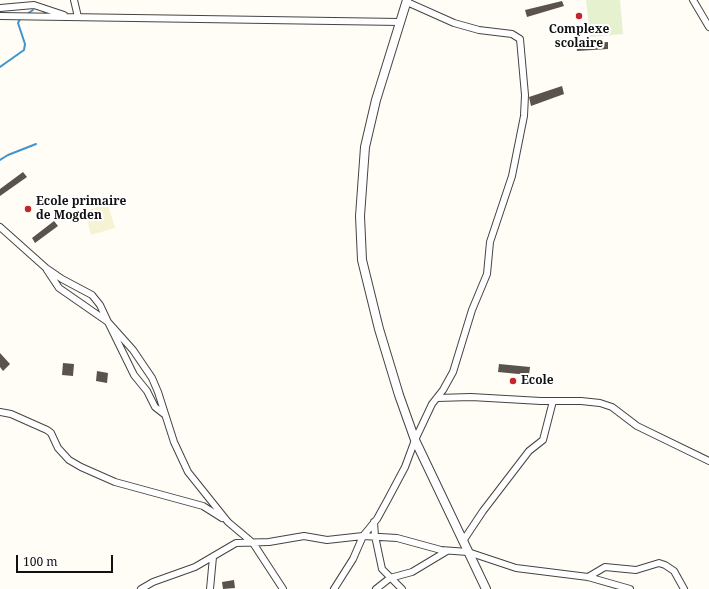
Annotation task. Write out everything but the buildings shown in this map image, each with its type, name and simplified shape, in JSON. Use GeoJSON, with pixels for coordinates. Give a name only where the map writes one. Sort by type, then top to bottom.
{"type":"FeatureCollection","features":[{"type":"Feature","properties":{"kind":"street"},"geometry":{"type":"LineString","coordinates":[[74,0],[78,17]]}},
{"type":"Feature","properties":{"kind":"street"},"geometry":{"type":"LineString","coordinates":[[694,0],[709,27]]}},
{"type":"Feature","properties":{"kind":"street"},"geometry":{"type":"LineString","coordinates":[[334,589],[353,559],[363,536],[374,522],[406,467],[415,440],[432,404],[453,372],[472,310],[487,274],[490,242],[512,176],[524,116],[525,95],[520,39],[517,36],[479,30],[454,23],[407,1],[376,100],[366,147],[361,195],[360,248],[378,329],[415,440],[486,589]]}},
{"type":"Feature","properties":{"kind":"street"},"geometry":{"type":"LineString","coordinates":[[0,8],[34,5],[69,17]]}},
{"type":"Feature","properties":{"kind":"street"},"geometry":{"type":"LineString","coordinates":[[0,16],[400,22]]}},
{"type":"Feature","properties":{"kind":"street"},"geometry":{"type":"LineString","coordinates":[[0,227],[46,268],[62,279],[92,295],[100,305],[134,376],[147,391],[155,407],[166,416]]}},
{"type":"Feature","properties":{"kind":"street"},"geometry":{"type":"LineString","coordinates":[[46,268],[59,288],[108,322],[133,350],[152,378],[174,442],[188,472],[228,522]]}},
{"type":"Feature","properties":{"kind":"street"},"geometry":{"type":"LineString","coordinates":[[437,398],[471,397],[581,401],[608,405],[637,426],[709,461]]}},
{"type":"Feature","properties":{"kind":"street"},"geometry":{"type":"LineString","coordinates":[[463,541],[483,511],[529,451],[543,440],[552,401]]}},
{"type":"Feature","properties":{"kind":"street"},"geometry":{"type":"LineString","coordinates":[[0,412],[11,414],[47,430],[51,433],[58,448],[69,460],[81,467],[115,482],[203,506],[228,522],[253,543],[283,589]]}},
{"type":"Feature","properties":{"kind":"street"},"geometry":{"type":"LineString","coordinates":[[374,522],[379,560],[382,569],[402,589]]}},
{"type":"Feature","properties":{"kind":"street"},"geometry":{"type":"LineString","coordinates":[[141,589],[153,582],[195,567],[236,543],[269,542],[304,536],[327,540],[363,536],[397,538],[448,551],[468,552],[516,568],[588,577],[630,589]]}},
{"type":"Feature","properties":{"kind":"street"},"geometry":{"type":"LineString","coordinates":[[376,589],[390,578],[412,572],[448,551]]}},
{"type":"Feature","properties":{"kind":"street"},"geometry":{"type":"LineString","coordinates":[[210,589],[213,557]]}},
{"type":"Feature","properties":{"kind":"street"},"geometry":{"type":"LineString","coordinates":[[588,577],[606,567],[636,570],[659,563],[674,571],[684,589]]}},
{"type":"Feature","properties":{"kind":"shaded area"},"geometry":{"type":"Polygon","coordinates":[[[108,204],[115,228],[91,235],[85,211],[108,204]]]}},
{"type":"Feature","properties":{"kind":"green space"},"geometry":{"type":"Polygon","coordinates":[[[586,0],[620,0],[623,34],[590,37],[586,0]]]}},
{"type":"Feature","properties":{"kind":"waterway"},"geometry":{"type":"LineString","coordinates":[[27,14],[33,10]]}},
{"type":"Feature","properties":{"kind":"waterway"},"geometry":{"type":"LineString","coordinates":[[0,67],[24,50],[25,44],[18,23],[20,19]]}},
{"type":"Feature","properties":{"kind":"waterway"},"geometry":{"type":"LineString","coordinates":[[0,160],[8,155],[36,144]]}},
{"type":"Feature","properties":{"kind":"place","name":"Complexe scolaire"},"geometry":{"type":"Point","coordinates":[579,16]}},
{"type":"Feature","properties":{"kind":"place","name":"Ecole primaire de Mogden"},"geometry":{"type":"Point","coordinates":[28,209]}},
{"type":"Feature","properties":{"kind":"place","name":"Ecole"},"geometry":{"type":"Point","coordinates":[513,381]}}]}
